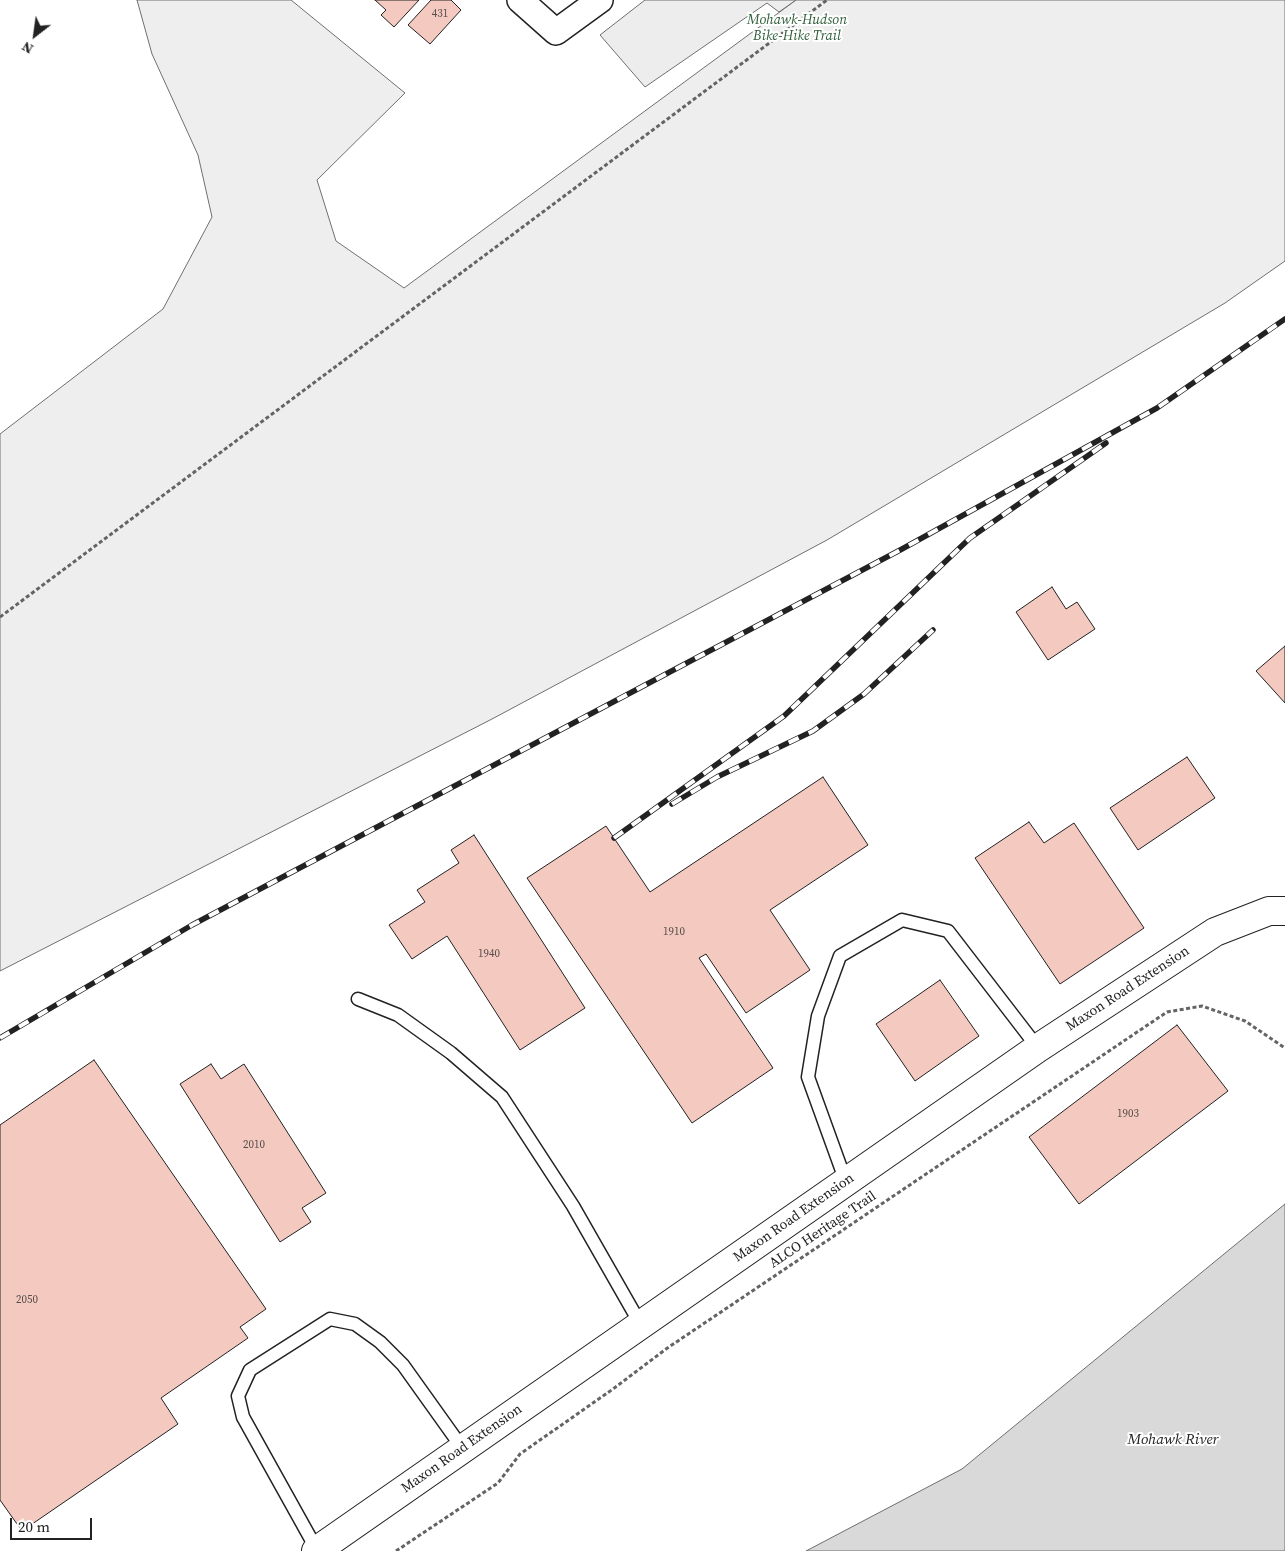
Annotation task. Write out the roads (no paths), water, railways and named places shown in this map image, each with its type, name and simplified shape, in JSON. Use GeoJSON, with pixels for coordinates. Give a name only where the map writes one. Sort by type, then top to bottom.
{"type":"FeatureCollection","features":[{"type":"Feature","properties":{"kind":"street"},"geometry":{"type":"LineString","coordinates":[[520,0],[556,32],[600,0]]}},
{"type":"Feature","properties":{"kind":"street","name":"Maxon Road Extension"},"geometry":{"type":"LineString","coordinates":[[316,1550],[1038,1048],[1215,932],[1269,911],[1285,910]]}},
{"type":"Feature","properties":{"kind":"lane"},"geometry":{"type":"LineString","coordinates":[[846,1182],[808,1077],[818,1016],[840,956],[902,920],[948,931],[1038,1048]]}},
{"type":"Feature","properties":{"kind":"lane"},"geometry":{"type":"LineString","coordinates":[[358,999],[398,1015],[451,1053],[502,1097],[572,1206],[641,1324]]}},
{"type":"Feature","properties":{"kind":"lane"},"geometry":{"type":"LineString","coordinates":[[316,1550],[243,1416],[238,1396],[250,1370],[330,1319],[355,1324],[380,1342],[402,1365],[463,1448]]}},
{"type":"Feature","properties":{"kind":"water","name":"Mohawk River"},"geometry":{"type":"Polygon","coordinates":[[[1285,1204],[1285,1551],[806,1551],[962,1469],[1285,1204]]]}},
{"type":"Feature","properties":{"kind":"railway"},"geometry":{"type":"LineString","coordinates":[[0,1038],[192,925],[902,549],[1157,408],[1285,319]]}},
{"type":"Feature","properties":{"kind":"railway"},"geometry":{"type":"LineString","coordinates":[[614,838],[784,716],[970,538],[1106,443]]}},
{"type":"Feature","properties":{"kind":"railway"},"geometry":{"type":"LineString","coordinates":[[672,804],[717,777],[813,731],[864,694],[933,630]]}},
{"type":"Feature","properties":{"kind":"park label","name":"Mohawk-Hudson Bike-Hike Trail"},"geometry":{"type":"Point","coordinates":[797,28]}}]}
